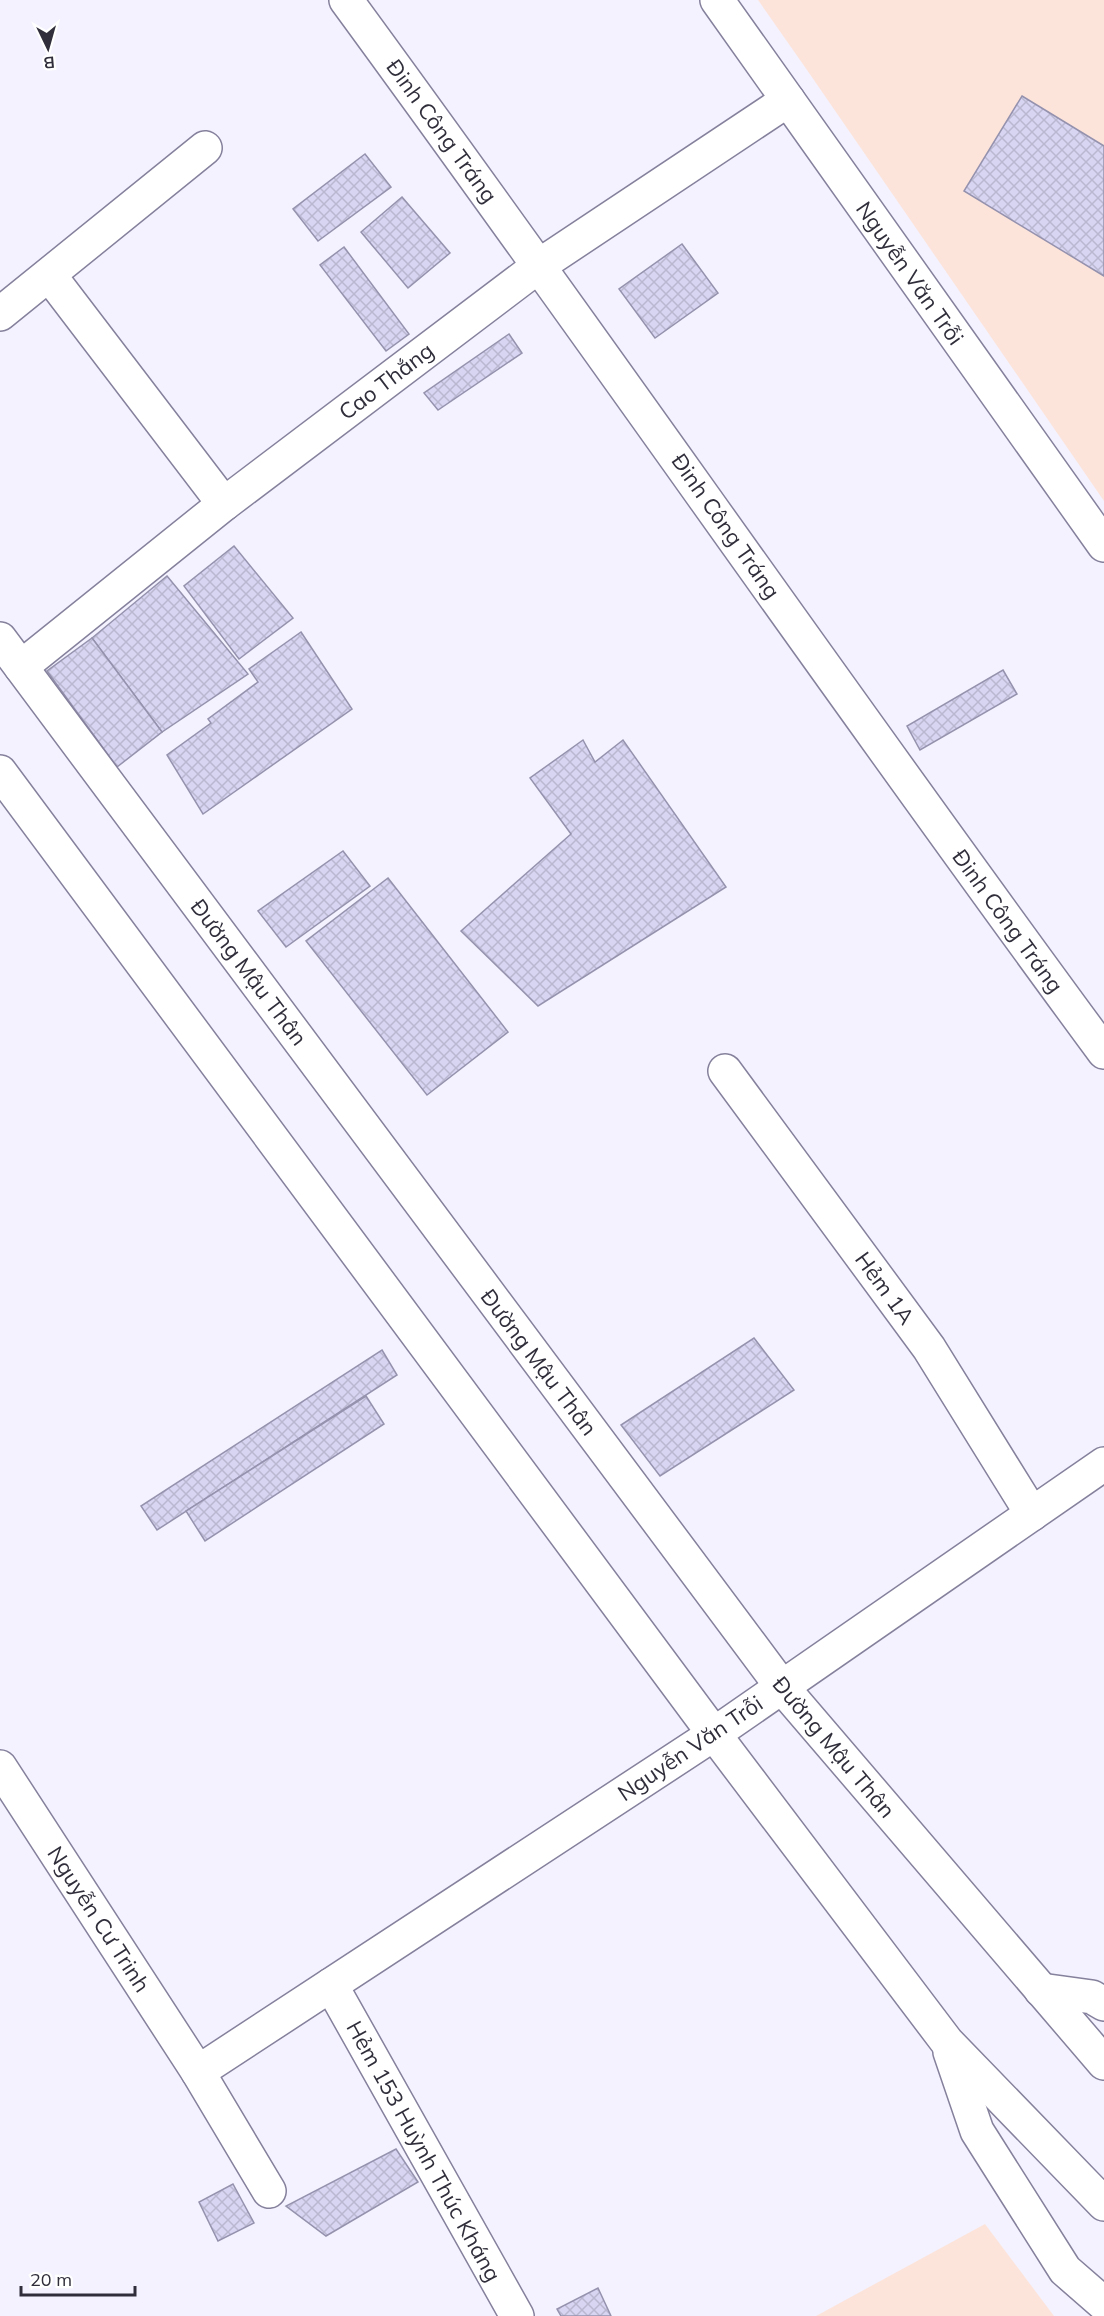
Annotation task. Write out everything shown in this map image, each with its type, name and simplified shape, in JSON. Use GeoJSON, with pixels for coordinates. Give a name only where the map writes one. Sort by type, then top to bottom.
{"type":"FeatureCollection","features":[{"type":"Feature","properties":{"kind":"street","name":"Đinh Công Tráng"},"geometry":{"type":"LineString","coordinates":[[346,0],[540,265],[991,898],[1104,1052]]}},
{"type":"Feature","properties":{"kind":"street","name":"Nguyễn Văn Trỗi"},"geometry":{"type":"LineString","coordinates":[[717,0],[1104,545]]}},
{"type":"Feature","properties":{"kind":"street","name":"Cao Thắng"},"geometry":{"type":"LineString","coordinates":[[11,675],[224,504],[540,265],[788,100]]}},
{"type":"Feature","properties":{"kind":"street"},"geometry":{"type":"LineString","coordinates":[[0,314],[50,276],[205,148]]}},
{"type":"Feature","properties":{"kind":"street"},"geometry":{"type":"LineString","coordinates":[[50,276],[224,504]]}},
{"type":"Feature","properties":{"kind":"street","name":"Đường Mậu Thân"},"geometry":{"type":"LineString","coordinates":[[0,639],[11,675],[782,1687],[1104,2063]]}},
{"type":"Feature","properties":{"kind":"street"},"geometry":{"type":"LineString","coordinates":[[0,772],[714,1734],[947,2042],[1095,2196]]}},
{"type":"Feature","properties":{"kind":"street","name":"Hẻm 1A"},"geometry":{"type":"LineString","coordinates":[[725,1071],[928,1348],[1032,1514]]}},
{"type":"Feature","properties":{"kind":"street","name":"Nguyễn Văn Trỗi"},"geometry":{"type":"LineString","coordinates":[[331,1985],[714,1734],[1104,1464]]}},
{"type":"Feature","properties":{"kind":"street","name":"Nguyễn Cư Trinh"},"geometry":{"type":"LineString","coordinates":[[0,1767],[198,2072],[269,2191]]}},
{"type":"Feature","properties":{"kind":"street"},"geometry":{"type":"LineString","coordinates":[[198,2072],[331,1985]]}},
{"type":"Feature","properties":{"kind":"street","name":"Hẻm 153 Huỳnh Thúc Kháng"},"geometry":{"type":"LineString","coordinates":[[331,1985],[517,2316]]}},
{"type":"Feature","properties":{"kind":"street"},"geometry":{"type":"LineString","coordinates":[[1041,1990],[1092,1997],[1104,2004]]}},
{"type":"Feature","properties":{"kind":"street"},"geometry":{"type":"LineString","coordinates":[[947,2042],[977,2131],[1065,2270],[1104,2304]]}},
{"type":"Feature","properties":{"kind":"shaded area"},"geometry":{"type":"Polygon","coordinates":[[[758,0],[1104,0],[1104,501],[807,70],[758,0]]]}},
{"type":"Feature","properties":{"kind":"shaded area"},"geometry":{"type":"Polygon","coordinates":[[[985,2224],[1054,2316],[816,2316],[985,2224]]]}},
{"type":"Feature","properties":{"kind":"building"},"geometry":{"type":"Polygon","coordinates":[[[1022,96],[1104,146],[1104,276],[964,191],[1022,96]]]}},
{"type":"Feature","properties":{"kind":"building"},"geometry":{"type":"Polygon","coordinates":[[[365,154],[391,187],[318,241],[293,209],[365,154]]]}},
{"type":"Feature","properties":{"kind":"building"},"geometry":{"type":"Polygon","coordinates":[[[402,197],[450,253],[408,288],[361,232],[402,197]]]}},
{"type":"Feature","properties":{"kind":"building"},"geometry":{"type":"Polygon","coordinates":[[[682,244],[718,293],[655,338],[619,289],[682,244]]]}},
{"type":"Feature","properties":{"kind":"building"},"geometry":{"type":"Polygon","coordinates":[[[344,247],[409,334],[386,351],[320,265],[344,247]]]}},
{"type":"Feature","properties":{"kind":"building"},"geometry":{"type":"Polygon","coordinates":[[[509,334],[522,353],[438,410],[424,393],[509,334]]]}},
{"type":"Feature","properties":{"kind":"building"},"geometry":{"type":"Polygon","coordinates":[[[234,546],[293,618],[239,659],[184,586],[234,546]]]}},
{"type":"Feature","properties":{"kind":"building"},"geometry":{"type":"Polygon","coordinates":[[[167,576],[248,674],[162,732],[92,638],[167,576]]]}},
{"type":"Feature","properties":{"kind":"building"},"geometry":{"type":"Polygon","coordinates":[[[301,632],[352,709],[203,814],[167,755],[211,723],[208,719],[258,682],[249,669],[301,632]]]}},
{"type":"Feature","properties":{"kind":"building"},"geometry":{"type":"Polygon","coordinates":[[[92,638],[162,732],[117,767],[47,671],[92,638]]]}},
{"type":"Feature","properties":{"kind":"building"},"geometry":{"type":"Polygon","coordinates":[[[1003,670],[1017,694],[920,750],[907,726],[1003,670]]]}},
{"type":"Feature","properties":{"kind":"building"},"geometry":{"type":"Polygon","coordinates":[[[583,740],[595,762],[623,740],[726,887],[538,1006],[461,931],[571,834],[530,778],[583,740]]]}},
{"type":"Feature","properties":{"kind":"building"},"geometry":{"type":"Polygon","coordinates":[[[343,851],[370,886],[286,947],[258,911],[343,851]]]}},
{"type":"Feature","properties":{"kind":"building"},"geometry":{"type":"Polygon","coordinates":[[[388,878],[508,1032],[427,1095],[306,941],[388,878]]]}},
{"type":"Feature","properties":{"kind":"building"},"geometry":{"type":"Polygon","coordinates":[[[754,1338],[794,1390],[660,1476],[621,1425],[754,1338]]]}},
{"type":"Feature","properties":{"kind":"building"},"geometry":{"type":"Polygon","coordinates":[[[382,1350],[397,1375],[157,1530],[141,1506],[382,1350]]]}},
{"type":"Feature","properties":{"kind":"building"},"geometry":{"type":"Polygon","coordinates":[[[366,1396],[384,1424],[205,1541],[186,1511],[366,1396]]]}},
{"type":"Feature","properties":{"kind":"building"},"geometry":{"type":"Polygon","coordinates":[[[396,2149],[418,2182],[326,2236],[286,2206],[396,2149]]]}},
{"type":"Feature","properties":{"kind":"building"},"geometry":{"type":"Polygon","coordinates":[[[233,2184],[254,2223],[218,2241],[199,2202],[233,2184]]]}},
{"type":"Feature","properties":{"kind":"building"},"geometry":{"type":"Polygon","coordinates":[[[598,2288],[611,2316],[561,2316],[557,2309],[598,2288]]]}}]}
